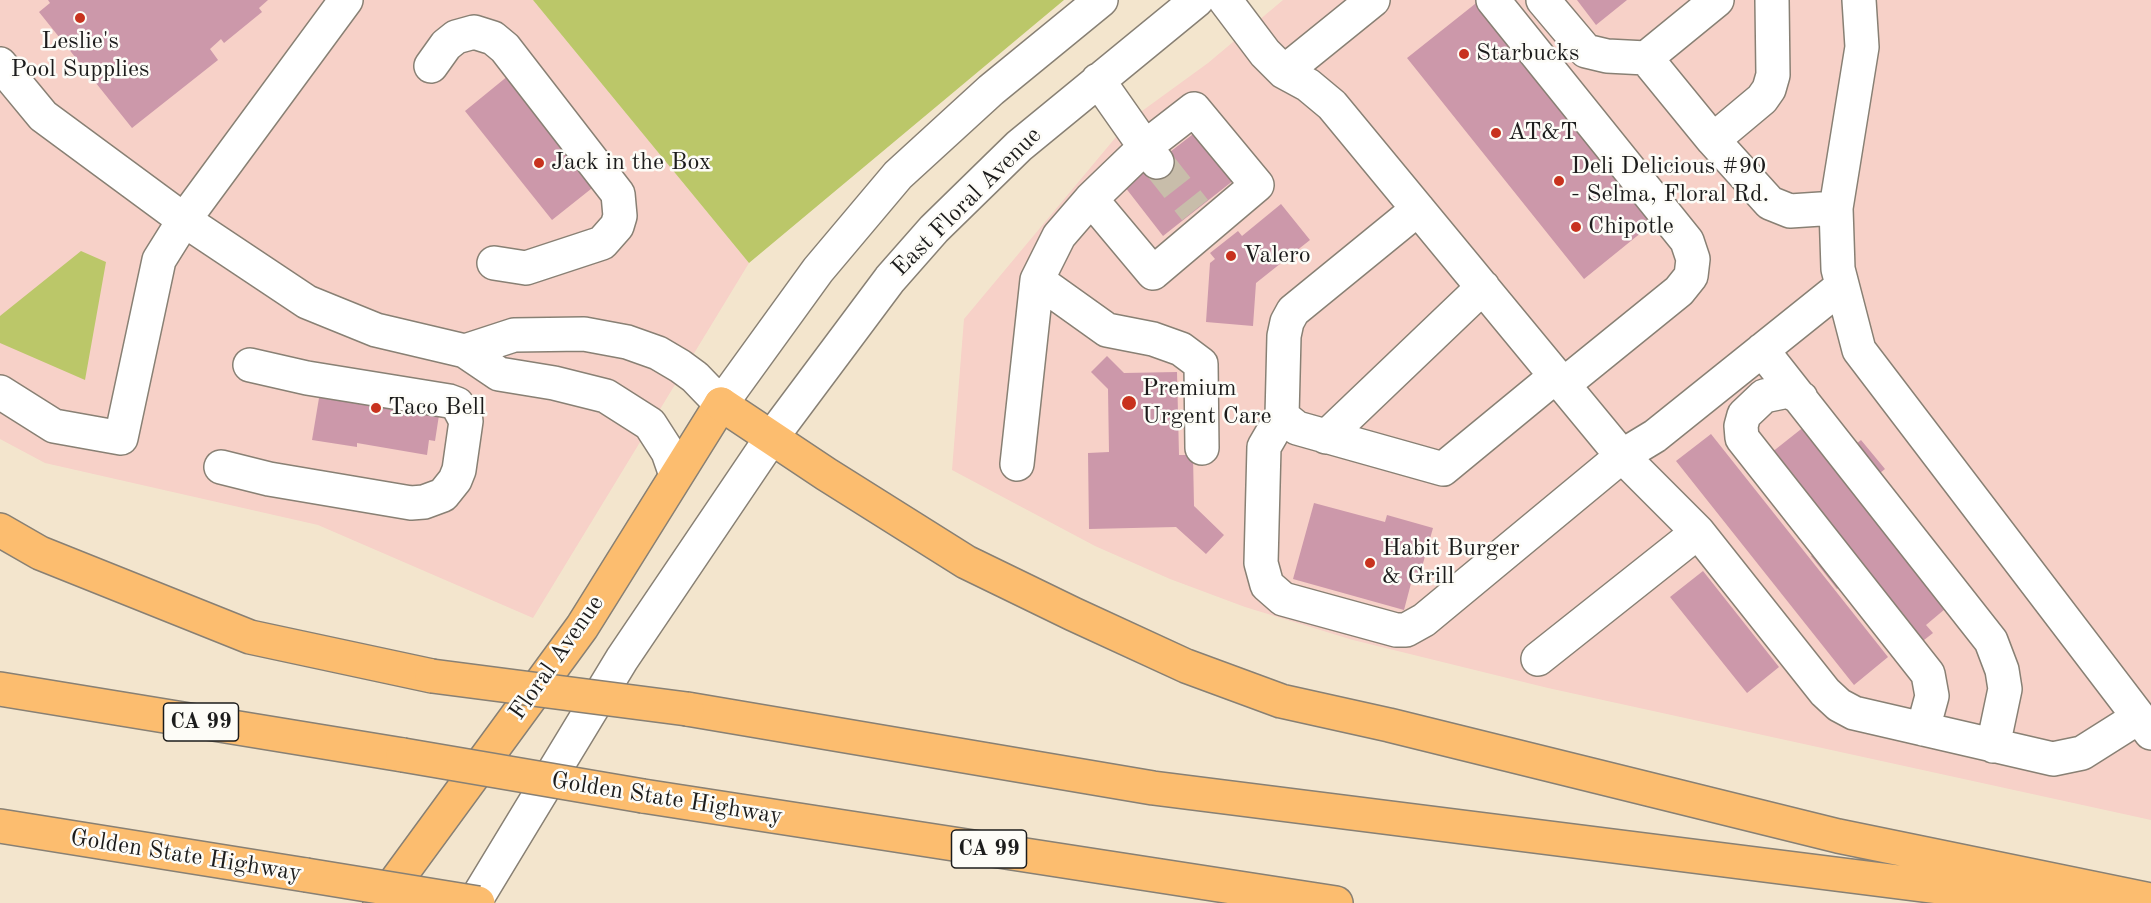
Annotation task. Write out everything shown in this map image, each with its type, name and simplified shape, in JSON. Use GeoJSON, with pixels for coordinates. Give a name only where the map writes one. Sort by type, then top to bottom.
{"type":"FeatureCollection","features":[{"type":"Feature","properties":{"kind":"main road"},"geometry":{"type":"LineString","coordinates":[[721,404],[826,474],[966,562],[1186,666],[1281,701],[1389,724],[1838,836],[2151,900]]}},
{"type":"Feature","properties":{"kind":"main road","name":"Floral Avenue"},"geometry":{"type":"LineString","coordinates":[[380,903],[582,627],[721,404]]}},
{"type":"Feature","properties":{"kind":"main road"},"geometry":{"type":"LineString","coordinates":[[0,530],[40,553],[250,637],[432,676],[687,709],[1153,788],[2066,903]]}},
{"type":"Feature","properties":{"kind":"main road","name":"Golden State Highway"},"geometry":{"type":"LineString","coordinates":[[0,689],[643,796],[1336,903]]}},
{"type":"Feature","properties":{"kind":"main road","name":"Golden State Highway"},"geometry":{"type":"LineString","coordinates":[[0,826],[476,903]]}},
{"type":"Feature","properties":{"kind":"street"},"geometry":{"type":"LineString","coordinates":[[0,392],[54,426],[121,438],[159,260],[184,220],[346,0]]}},
{"type":"Feature","properties":{"kind":"street"},"geometry":{"type":"LineString","coordinates":[[465,351],[514,334],[584,334],[627,342],[658,353],[680,366],[695,377],[721,404],[818,270],[898,175],[984,97],[1101,0]]}},
{"type":"Feature","properties":{"kind":"street","name":"East Floral Avenue"},"geometry":{"type":"LineString","coordinates":[[772,437],[890,279],[934,230],[1019,146],[1197,0]]}},
{"type":"Feature","properties":{"kind":"street"},"geometry":{"type":"LineString","coordinates":[[1225,0],[1265,53],[1284,72],[1308,85],[1332,105],[1622,456],[1698,532],[1825,692],[1839,705],[1854,713],[2053,759],[2082,753],[2145,725],[1859,350],[1838,269],[1836,208],[1862,47],[1859,0]]}},
{"type":"Feature","properties":{"kind":"street"},"geometry":{"type":"LineString","coordinates":[[1284,72],[1373,0]]}},
{"type":"Feature","properties":{"kind":"street"},"geometry":{"type":"LineString","coordinates":[[1282,416],[1297,428],[1443,469],[1679,291],[1691,276],[1693,259],[1687,241],[1493,0]]}},
{"type":"Feature","properties":{"kind":"street"},"geometry":{"type":"LineString","coordinates":[[1543,0],[1586,51],[1607,56],[1646,58],[1717,0]]}},
{"type":"Feature","properties":{"kind":"street"},"geometry":{"type":"LineString","coordinates":[[1713,140],[1762,99],[1769,89],[1773,75],[1772,0]]}},
{"type":"Feature","properties":{"kind":"street"},"geometry":{"type":"LineString","coordinates":[[431,66],[456,37],[474,32],[493,38],[505,48],[618,194],[620,216],[617,226],[602,243],[526,268],[494,263]]}},
{"type":"Feature","properties":{"kind":"street"},"geometry":{"type":"LineString","coordinates":[[1646,58],[1713,140],[1770,203],[1790,211],[1836,208]]}},
{"type":"Feature","properties":{"kind":"street"},"geometry":{"type":"LineString","coordinates":[[0,64],[43,116],[184,220],[307,302],[376,330],[465,351],[499,374],[554,383],[606,396],[650,424],[668,452],[676,475]]}},
{"type":"Feature","properties":{"kind":"street"},"geometry":{"type":"LineString","coordinates":[[1098,80],[1151,154]]}},
{"type":"Feature","properties":{"kind":"street"},"geometry":{"type":"LineString","coordinates":[[1017,464],[1037,280],[1059,236],[1091,199],[1151,154],[1194,109],[1257,185],[1202,218],[1153,273],[1091,199]]}},
{"type":"Feature","properties":{"kind":"street"},"geometry":{"type":"LineString","coordinates":[[1418,209],[1293,311],[1287,322],[1284,336],[1282,416],[1264,447],[1261,563],[1267,585],[1283,599],[1396,630],[1415,627],[1622,456],[1655,436],[1842,286]]}},
{"type":"Feature","properties":{"kind":"street"},"geometry":{"type":"LineString","coordinates":[[1037,280],[1107,330],[1153,339],[1181,349],[1201,364],[1202,448]]}},
{"type":"Feature","properties":{"kind":"street"},"geometry":{"type":"LineString","coordinates":[[1326,437],[1483,287]]}},
{"type":"Feature","properties":{"kind":"street"},"geometry":{"type":"LineString","coordinates":[[1762,350],[1991,641],[2002,670],[2005,689],[1993,746]]}},
{"type":"Feature","properties":{"kind":"street"},"geometry":{"type":"LineString","coordinates":[[221,467],[269,479],[411,503],[424,502],[443,495],[455,480],[459,470],[466,421],[457,404],[449,400],[307,378],[250,365]]}},
{"type":"Feature","properties":{"kind":"street"},"geometry":{"type":"LineString","coordinates":[[1801,398],[1788,391],[1764,396],[1744,415],[1741,426],[1742,438],[1928,674],[1932,696],[1923,729]]}},
{"type":"Feature","properties":{"kind":"street"},"geometry":{"type":"LineString","coordinates":[[476,903],[622,659],[772,437]]}},
{"type":"Feature","properties":{"kind":"street"},"geometry":{"type":"LineString","coordinates":[[1538,659],[1698,532]]}},
{"type":"Feature","properties":{"kind":"shaded area"},"geometry":{"type":"Polygon","coordinates":[[[0,0],[533,0],[749,263],[533,618],[318,525],[45,463],[0,439],[0,0]]]}},
{"type":"Feature","properties":{"kind":"shaded area"},"geometry":{"type":"Polygon","coordinates":[[[1283,0],[2151,0],[2151,820],[1548,688],[1353,640],[1245,607],[1170,579],[1095,546],[952,470],[964,319],[1131,119],[1208,63],[1283,0]]]}},
{"type":"Feature","properties":{"kind":"green space"},"geometry":{"type":"Polygon","coordinates":[[[533,0],[1064,0],[749,263],[533,0]]]}},
{"type":"Feature","properties":{"kind":"green space"},"geometry":{"type":"Polygon","coordinates":[[[81,251],[106,262],[85,380],[0,343],[0,316],[81,251]]]}},
{"type":"Feature","properties":{"kind":"building"},"geometry":{"type":"Polygon","coordinates":[[[48,0],[268,0],[259,8],[262,12],[224,43],[221,39],[210,49],[218,60],[132,128],[39,12],[50,3],[48,0]]]}},
{"type":"Feature","properties":{"kind":"building"},"geometry":{"type":"Polygon","coordinates":[[[1480,0],[1658,219],[1584,279],[1407,58],[1480,0]]]}},
{"type":"Feature","properties":{"kind":"building"},"geometry":{"type":"Polygon","coordinates":[[[1577,0],[1627,0],[1596,25],[1577,0]]]}},
{"type":"Feature","properties":{"kind":"building"},"geometry":{"type":"Polygon","coordinates":[[[514,71],[601,181],[552,220],[465,111],[514,71]]]}},
{"type":"Feature","properties":{"kind":"building"},"geometry":{"type":"Polygon","coordinates":[[[1197,131],[1234,180],[1163,236],[1125,187],[1197,131]]]}},
{"type":"Feature","properties":{"kind":"building"},"geometry":{"type":"Polygon","coordinates":[[[1281,204],[1310,240],[1256,283],[1253,326],[1206,322],[1210,263],[1215,259],[1210,253],[1238,231],[1242,236],[1281,204]]]}},
{"type":"Feature","properties":{"kind":"building"},"geometry":{"type":"Polygon","coordinates":[[[1107,356],[1124,373],[1177,372],[1179,455],[1193,455],[1194,506],[1224,535],[1206,554],[1176,527],[1089,529],[1088,453],[1109,452],[1108,389],[1091,372],[1107,356]]]}},
{"type":"Feature","properties":{"kind":"building"},"geometry":{"type":"Polygon","coordinates":[[[321,386],[439,415],[435,441],[429,440],[427,455],[357,443],[357,447],[312,440],[321,386]]]}},
{"type":"Feature","properties":{"kind":"building"},"geometry":{"type":"Polygon","coordinates":[[[1805,426],[1834,462],[1861,440],[1885,469],[1853,494],[1945,609],[1926,625],[1933,633],[1905,655],[1846,581],[1837,589],[1811,556],[1818,550],[1752,468],[1805,426]]]}},
{"type":"Feature","properties":{"kind":"building"},"geometry":{"type":"Polygon","coordinates":[[[1711,434],[1888,657],[1854,685],[1676,461],[1711,434]]]}},
{"type":"Feature","properties":{"kind":"building"},"geometry":{"type":"Polygon","coordinates":[[[1314,503],[1385,522],[1387,515],[1433,528],[1420,574],[1414,572],[1404,610],[1293,579],[1314,503]]]}},
{"type":"Feature","properties":{"kind":"building"},"geometry":{"type":"Polygon","coordinates":[[[1703,571],[1779,667],[1747,693],[1670,597],[1703,571]]]}},
{"type":"Feature","properties":{"kind":"tunnel"},"geometry":{"type":"LineString","coordinates":[[1157,162],[1195,210]]}},
{"type":"Feature","properties":{"kind":"place","name":"Leslie's Pool Supplies"},"geometry":{"type":"Point","coordinates":[80,18]}},
{"type":"Feature","properties":{"kind":"place","name":"Starbucks"},"geometry":{"type":"Point","coordinates":[1464,54]}},
{"type":"Feature","properties":{"kind":"place","name":"AT&T"},"geometry":{"type":"Point","coordinates":[1496,133]}},
{"type":"Feature","properties":{"kind":"place","name":"Jack in the Box"},"geometry":{"type":"Point","coordinates":[539,163]}},
{"type":"Feature","properties":{"kind":"place","name":"Deli Delicious #90 - Selma, Floral Rd."},"geometry":{"type":"Point","coordinates":[1559,181]}},
{"type":"Feature","properties":{"kind":"place","name":"Chipotle"},"geometry":{"type":"Point","coordinates":[1576,227]}},
{"type":"Feature","properties":{"kind":"place","name":"Valero"},"geometry":{"type":"Point","coordinates":[1231,256]}},
{"type":"Feature","properties":{"kind":"place","name":"Premium Urgent Care"},"geometry":{"type":"Point","coordinates":[1129,403]}},
{"type":"Feature","properties":{"kind":"place","name":"Taco Bell"},"geometry":{"type":"Point","coordinates":[376,408]}},
{"type":"Feature","properties":{"kind":"place","name":"Habit Burger & Grill"},"geometry":{"type":"Point","coordinates":[1370,563]}}]}
